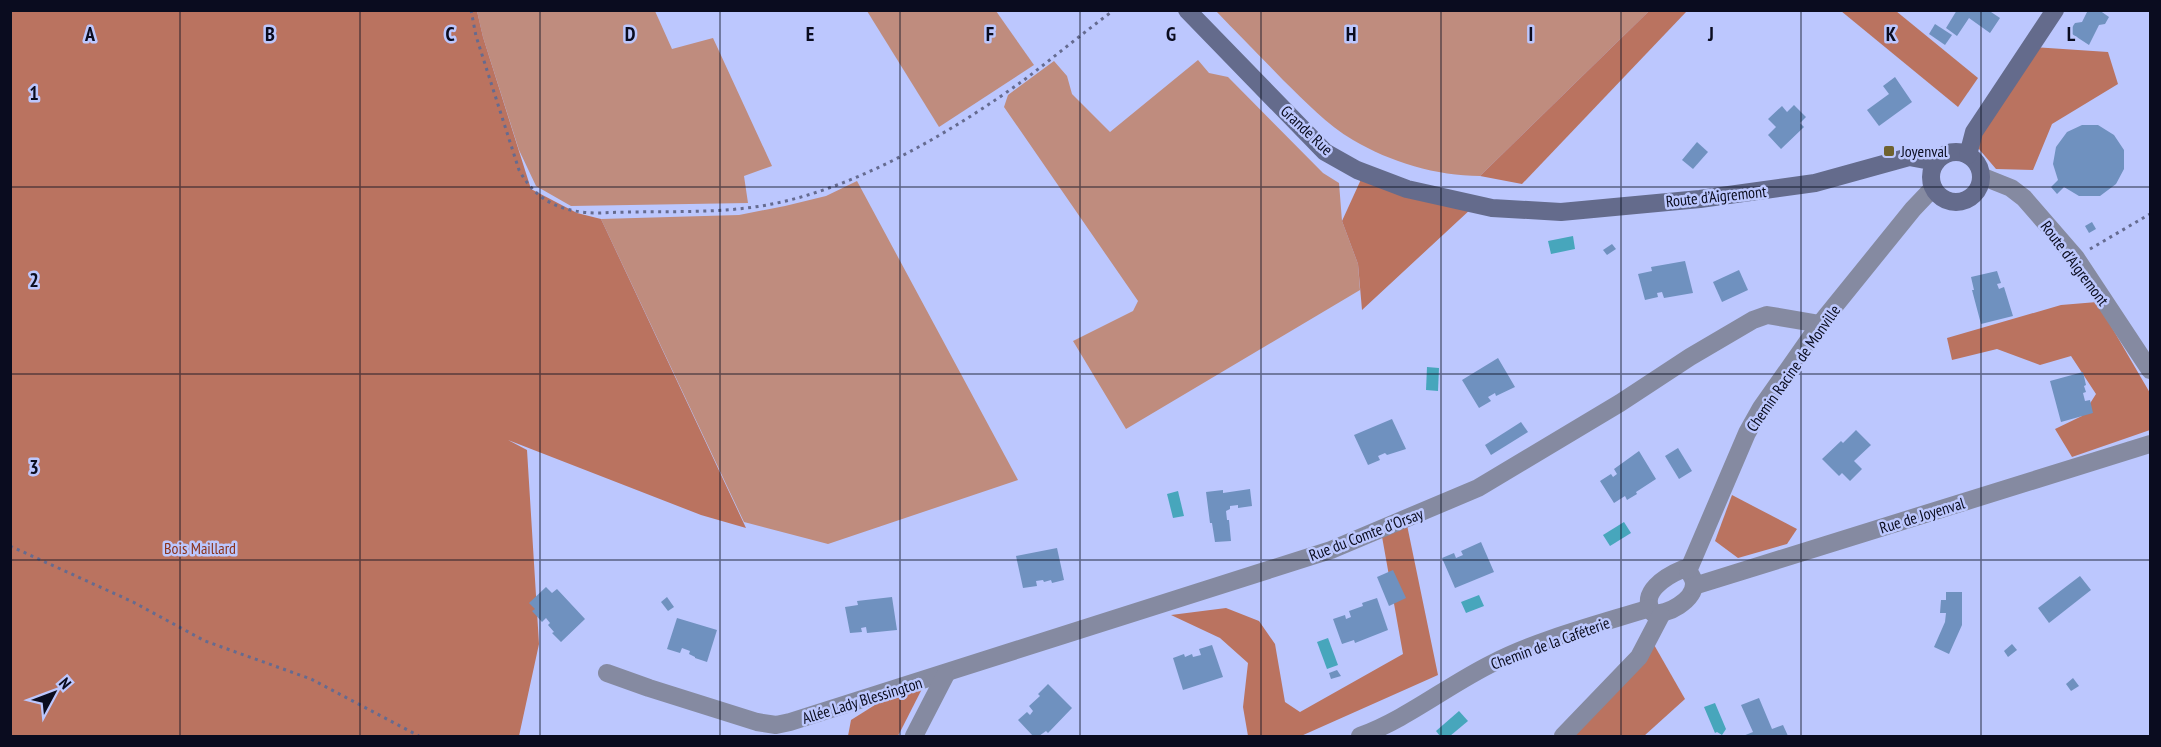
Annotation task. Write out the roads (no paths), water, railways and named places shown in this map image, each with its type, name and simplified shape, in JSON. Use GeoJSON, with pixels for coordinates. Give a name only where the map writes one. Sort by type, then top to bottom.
{"type":"FeatureCollection","features":[{"type":"Feature","properties":{"kind":"street","name":"Grande Rue"},"geometry":{"type":"LineString","coordinates":[[1187,10],[1325,152],[1357,170],[1407,189],[1492,208]]}},
{"type":"Feature","properties":{"kind":"street"},"geometry":{"type":"LineString","coordinates":[[1968,155],[1974,132],[2055,10]]}},
{"type":"Feature","properties":{"kind":"street"},"geometry":{"type":"LineString","coordinates":[[1956,152],[1968,155],[1975,160],[1981,176],[1978,190],[1966,200],[1951,202],[1944,199],[1934,188],[1931,179],[1936,162],[1945,155],[1956,152]]}},
{"type":"Feature","properties":{"kind":"street","name":"Route d’Aigremont"},"geometry":{"type":"LineString","coordinates":[[1492,208],[1561,212],[1701,199],[1815,183],[1909,156],[1936,162]]}},
{"type":"Feature","properties":{"kind":"street","name":"Route d'Aigremont"},"geometry":{"type":"LineString","coordinates":[[1981,176],[2011,188],[2024,198],[2076,258],[2151,370]]}},
{"type":"Feature","properties":{"kind":"street","name":"Chemin Racine de Monville"},"geometry":{"type":"LineString","coordinates":[[1691,579],[1747,433],[1761,408],[1820,324],[1912,209],[1934,188]]}},
{"type":"Feature","properties":{"kind":"street","name":"Rue du Comte d'Orsay"},"geometry":{"type":"LineString","coordinates":[[946,674],[1331,550],[1457,498],[1478,488],[1620,403],[1690,357],[1753,320],[1767,315],[1820,324]]}},
{"type":"Feature","properties":{"kind":"street","name":"Rue de Joyenval"},"geometry":{"type":"LineString","coordinates":[[1563,736],[1639,657],[1655,611],[1649,600],[1652,590],[1673,573],[1683,570],[1691,579],[2151,444]]}},
{"type":"Feature","properties":{"kind":"street"},"geometry":{"type":"LineString","coordinates":[[1655,611],[1684,600],[1691,579]]}},
{"type":"Feature","properties":{"kind":"street","name":"Chemin de la Caféterie"},"geometry":{"type":"LineString","coordinates":[[1360,736],[1400,716],[1494,662],[1560,637],[1655,611]]}},
{"type":"Feature","properties":{"kind":"street","name":"Allée Lady Blessington"},"geometry":{"type":"LineString","coordinates":[[607,673],[746,719],[776,725],[946,674]]}},
{"type":"Feature","properties":{"kind":"street"},"geometry":{"type":"LineString","coordinates":[[914,736],[946,674]]}},
{"type":"Feature","properties":{"kind":"place","name":"Joyenval"},"geometry":{"type":"Point","coordinates":[1889,151]}},
{"type":"Feature","properties":{"kind":"park label","name":"Bois Maillard"},"geometry":{"type":"Point","coordinates":[200,548]}}]}
